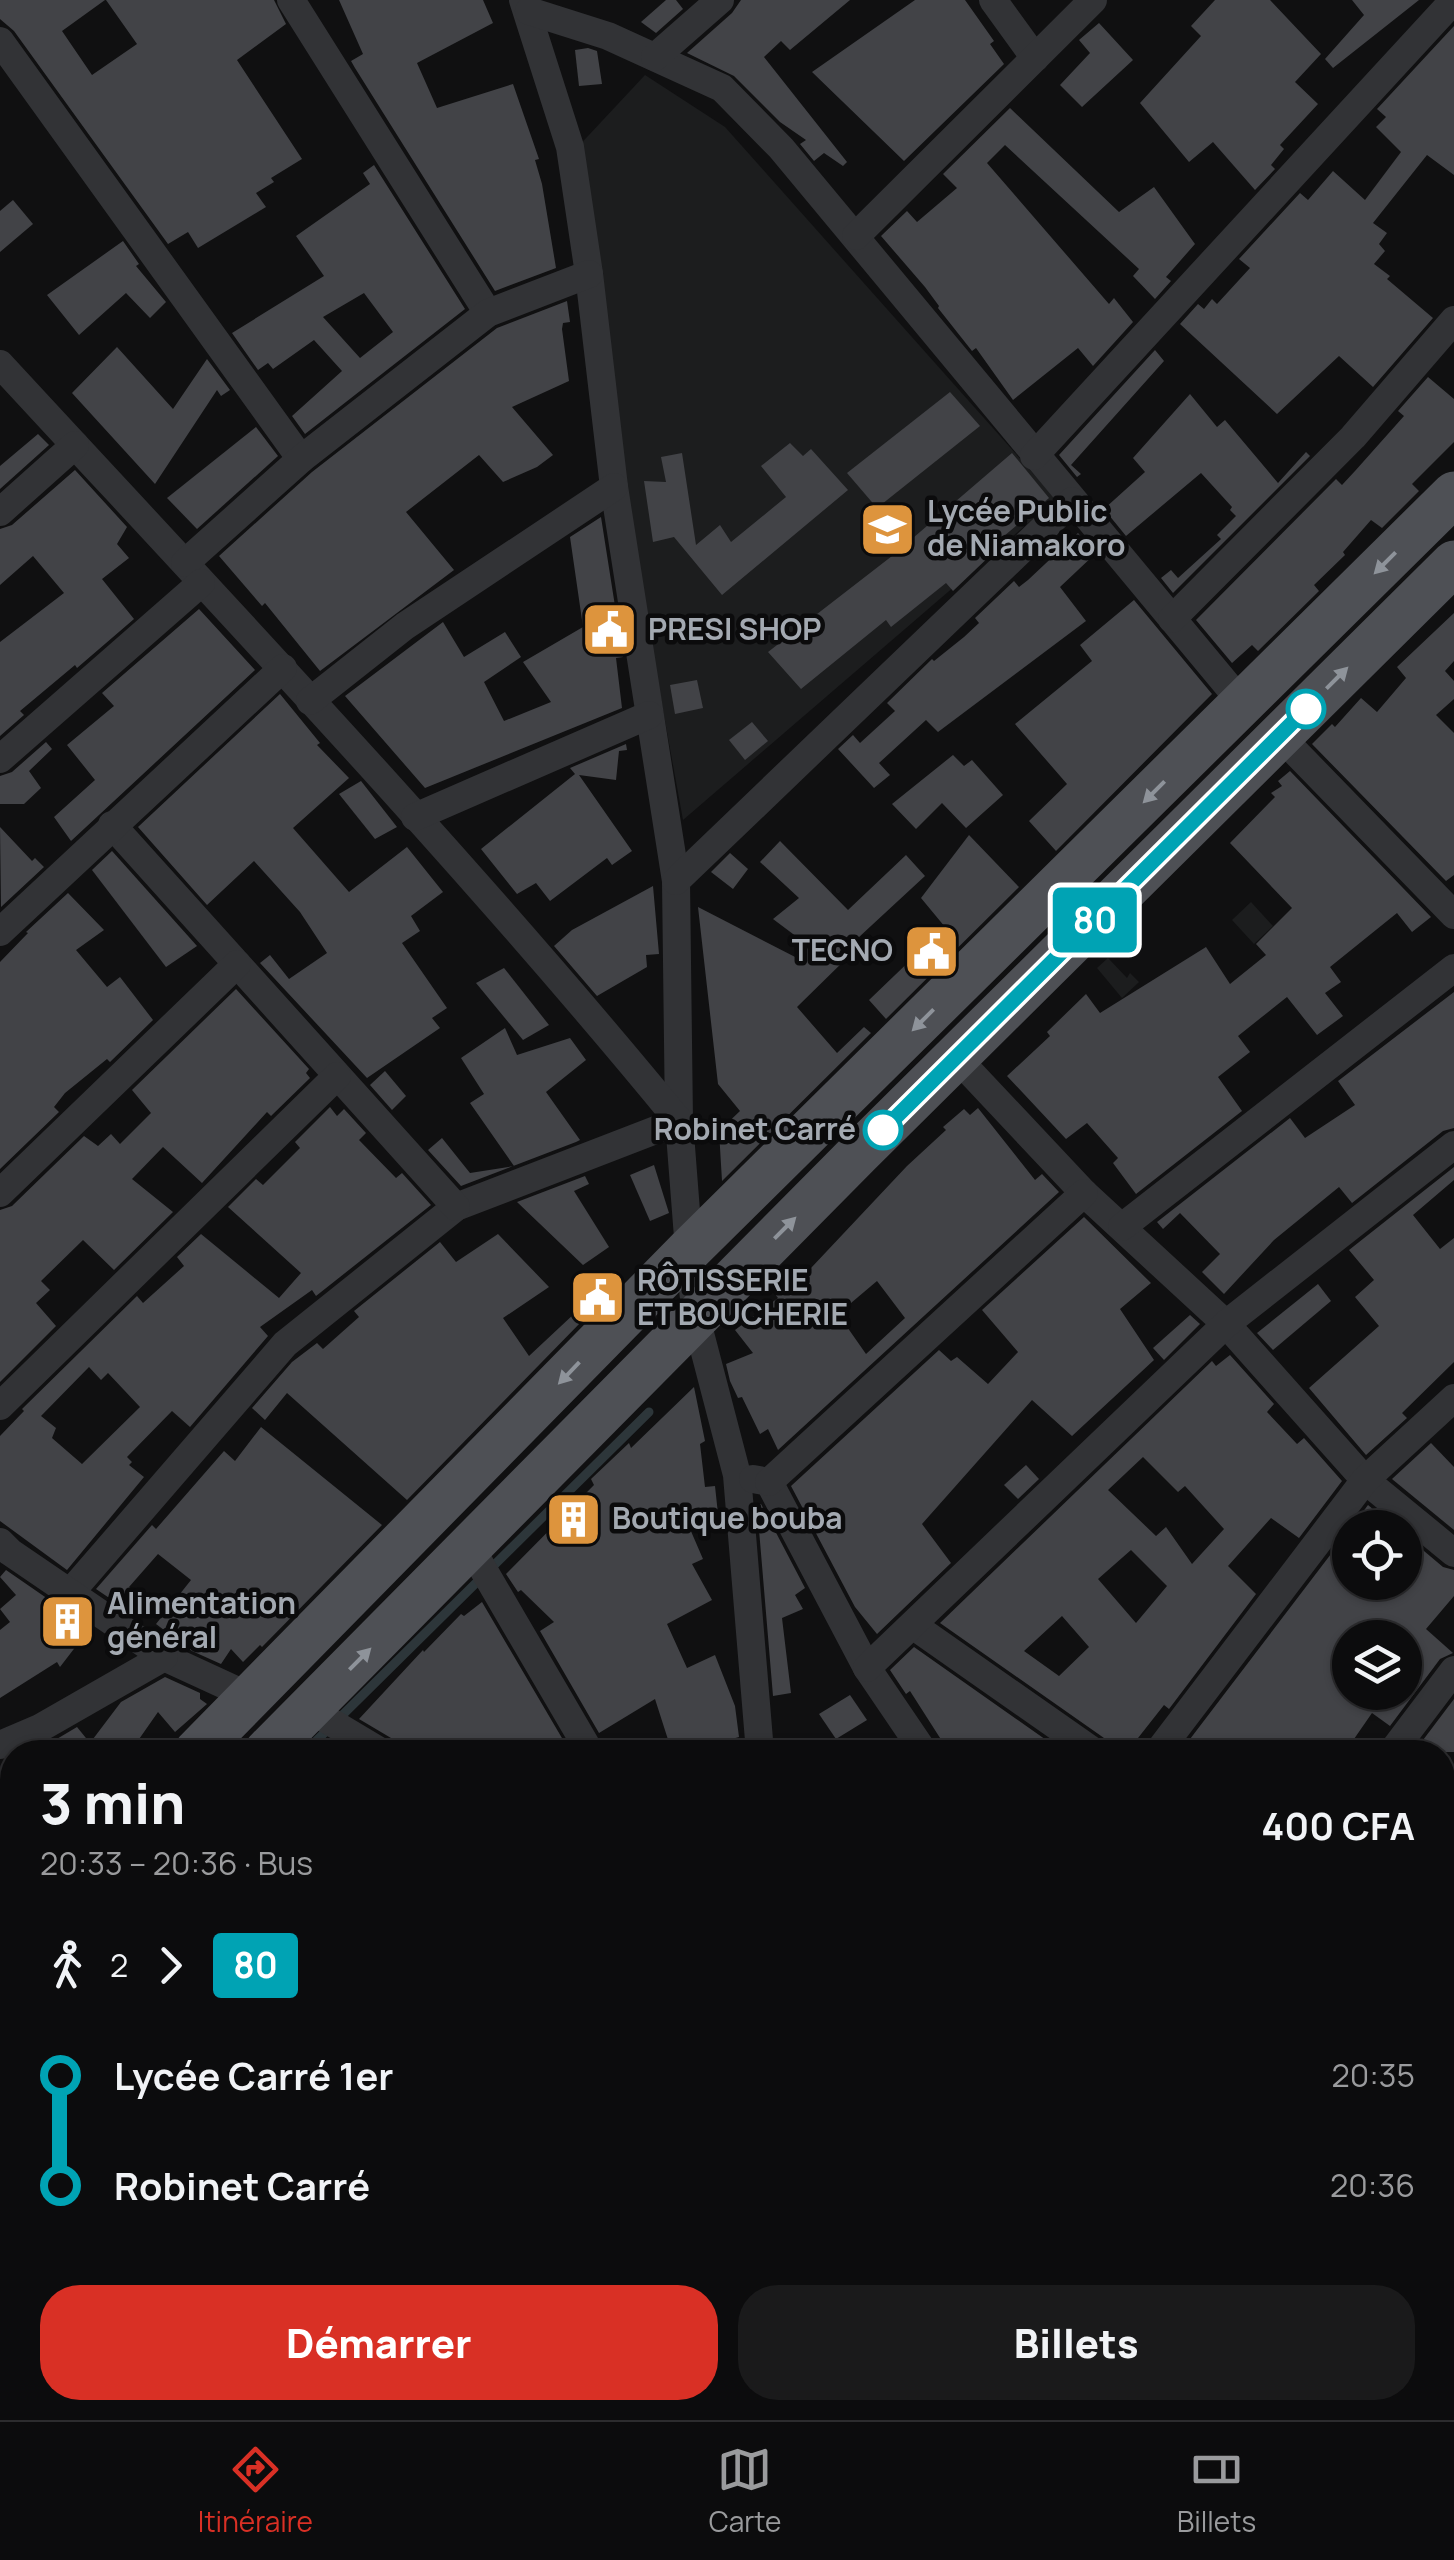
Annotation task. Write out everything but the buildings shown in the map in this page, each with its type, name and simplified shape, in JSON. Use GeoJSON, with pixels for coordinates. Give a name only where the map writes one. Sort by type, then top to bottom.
{"type":"FeatureCollection","features":[{"type":"Feature","properties":{"kind":"main road"},"geometry":{"type":"LineString","coordinates":[[208,1740],[690,1250],[1454,494]]}},
{"type":"Feature","properties":{"kind":"main road"},"geometry":{"type":"LineString","coordinates":[[278,1740],[1454,563]]}},
{"type":"Feature","properties":{"kind":"street"},"geometry":{"type":"LineString","coordinates":[[291,0],[488,312]]}},
{"type":"Feature","properties":{"kind":"street"},"geometry":{"type":"LineString","coordinates":[[655,56],[720,0]]}},
{"type":"Feature","properties":{"kind":"street"},"geometry":{"type":"LineString","coordinates":[[994,0],[1035,58]]}},
{"type":"Feature","properties":{"kind":"street"},"geometry":{"type":"LineString","coordinates":[[856,236],[1093,0]]}},
{"type":"Feature","properties":{"kind":"street"},"geometry":{"type":"LineString","coordinates":[[1034,456],[1454,0]]}},
{"type":"Feature","properties":{"kind":"street"},"geometry":{"type":"LineString","coordinates":[[526,6],[608,36],[722,88],[782,148],[1243,704]]}},
{"type":"Feature","properties":{"kind":"street"},"geometry":{"type":"LineString","coordinates":[[526,6],[570,148],[590,274],[614,488],[676,882],[679,1121],[696,1318],[737,1475],[759,1740]]}},
{"type":"Feature","properties":{"kind":"street"},"geometry":{"type":"LineString","coordinates":[[0,42],[301,459]]}},
{"type":"Feature","properties":{"kind":"street"},"geometry":{"type":"LineString","coordinates":[[0,760],[193,573],[301,459],[488,312],[590,274]]}},
{"type":"Feature","properties":{"kind":"street"},"geometry":{"type":"LineString","coordinates":[[1172,619],[1353,437],[1454,320]]}},
{"type":"Feature","properties":{"kind":"street"},"geometry":{"type":"LineString","coordinates":[[0,364],[283,668],[572,990],[679,1121]]}},
{"type":"Feature","properties":{"kind":"street"},"geometry":{"type":"LineString","coordinates":[[0,512],[74,445]]}},
{"type":"Feature","properties":{"kind":"street"},"geometry":{"type":"LineString","coordinates":[[310,700],[405,626],[614,488]]}},
{"type":"Feature","properties":{"kind":"street"},"geometry":{"type":"LineString","coordinates":[[676,882],[1072,501]]}},
{"type":"Feature","properties":{"kind":"street"},"geometry":{"type":"LineString","coordinates":[[0,932],[283,668]]}},
{"type":"Feature","properties":{"kind":"street"},"geometry":{"type":"LineString","coordinates":[[415,816],[649,716]]}},
{"type":"Feature","properties":{"kind":"street"},"geometry":{"type":"LineString","coordinates":[[1280,735],[1452,907]]}},
{"type":"Feature","properties":{"kind":"street"},"geometry":{"type":"LineString","coordinates":[[112,825],[456,1207]]}},
{"type":"Feature","properties":{"kind":"street"},"geometry":{"type":"LineString","coordinates":[[0,1193],[237,964]]}},
{"type":"Feature","properties":{"kind":"street"},"geometry":{"type":"LineString","coordinates":[[1122,1227],[1454,968]]}},
{"type":"Feature","properties":{"kind":"street"},"geometry":{"type":"LineString","coordinates":[[957,1058],[1084,1193],[1226,1324],[1365,1480],[1454,1553]]}},
{"type":"Feature","properties":{"kind":"street"},"geometry":{"type":"LineString","coordinates":[[0,1406],[337,1076]]}},
{"type":"Feature","properties":{"kind":"street"},"geometry":{"type":"LineString","coordinates":[[69,1594],[285,1344],[456,1207],[679,1121]]}},
{"type":"Feature","properties":{"kind":"street"},"geometry":{"type":"LineString","coordinates":[[866,1668],[1226,1324],[1454,1145]]}},
{"type":"Feature","properties":{"kind":"street"},"geometry":{"type":"LineString","coordinates":[[769,1482],[1084,1193]]}},
{"type":"Feature","properties":{"kind":"street"},"geometry":{"type":"LineString","coordinates":[[1167,1740],[1365,1480],[1454,1398]]}},
{"type":"Feature","properties":{"kind":"street"},"geometry":{"type":"LineString","coordinates":[[737,1475],[769,1482]]}},
{"type":"Feature","properties":{"kind":"street"},"geometry":{"type":"LineString","coordinates":[[769,1482],[866,1668],[916,1740]]}},
{"type":"Feature","properties":{"kind":"street"},"geometry":{"type":"LineString","coordinates":[[0,1542],[164,1657],[251,1697]]}},
{"type":"Feature","properties":{"kind":"street"},"geometry":{"type":"LineString","coordinates":[[470,1545],[583,1740]]}},
{"type":"Feature","properties":{"kind":"street"},"geometry":{"type":"LineString","coordinates":[[914,1626],[1077,1740]]}},
{"type":"Feature","properties":{"kind":"street"},"geometry":{"type":"LineString","coordinates":[[12,1740],[164,1657]]}},
{"type":"Feature","properties":{"kind":"street"},"geometry":{"type":"LineString","coordinates":[[1401,1740],[1454,1670]]}},
{"type":"Feature","properties":{"kind":"street"},"geometry":{"type":"LineString","coordinates":[[309,1709],[361,1740]]}},
{"type":"Feature","properties":{"kind":"shaded area"},"geometry":{"type":"Polygon","coordinates":[[[645,75],[725,127],[1056,499],[683,820],[629,523],[574,151],[645,75]]]}},
{"type":"Feature","properties":{"kind":"shaded area"},"geometry":{"type":"Polygon","coordinates":[[[1251,902],[1273,926],[1254,944],[1232,920],[1251,902]]]}},
{"type":"Feature","properties":{"kind":"shaded area"},"geometry":{"type":"Polygon","coordinates":[[[1108,958],[1127,978],[1130,973],[1139,982],[1122,998],[1097,968],[1108,958]]]}},
{"type":"Feature","properties":{"kind":"waterway"},"geometry":{"type":"LineString","coordinates":[[317,1740],[649,1412]]}},
{"type":"Feature","properties":{"kind":"bus line","name":"80"},"geometry":{"type":"LineString","coordinates":[[883,1130],[1306,709]]}},
{"type":"Feature","properties":{"kind":"place","name":"Lycée Public de Niamakoro"},"geometry":{"type":"Point","coordinates":[888,529]}},
{"type":"Feature","properties":{"kind":"place","name":"PRESI SHOP"},"geometry":{"type":"Point","coordinates":[609,630]}},
{"type":"Feature","properties":{"kind":"place","name":"TECNO"},"geometry":{"type":"Point","coordinates":[932,951]}},
{"type":"Feature","properties":{"kind":"place","name":"Robinet Carré"},"geometry":{"type":"Point","coordinates":[883,1130]}},
{"type":"Feature","properties":{"kind":"place","name":"RÔTISSERIE ET BOUCHERIE"},"geometry":{"type":"Point","coordinates":[598,1298]}},
{"type":"Feature","properties":{"kind":"place","name":"Boutique bouba"},"geometry":{"type":"Point","coordinates":[573,1519]}},
{"type":"Feature","properties":{"kind":"place","name":"Alimentation général"},"geometry":{"type":"Point","coordinates":[68,1621]}}]}
